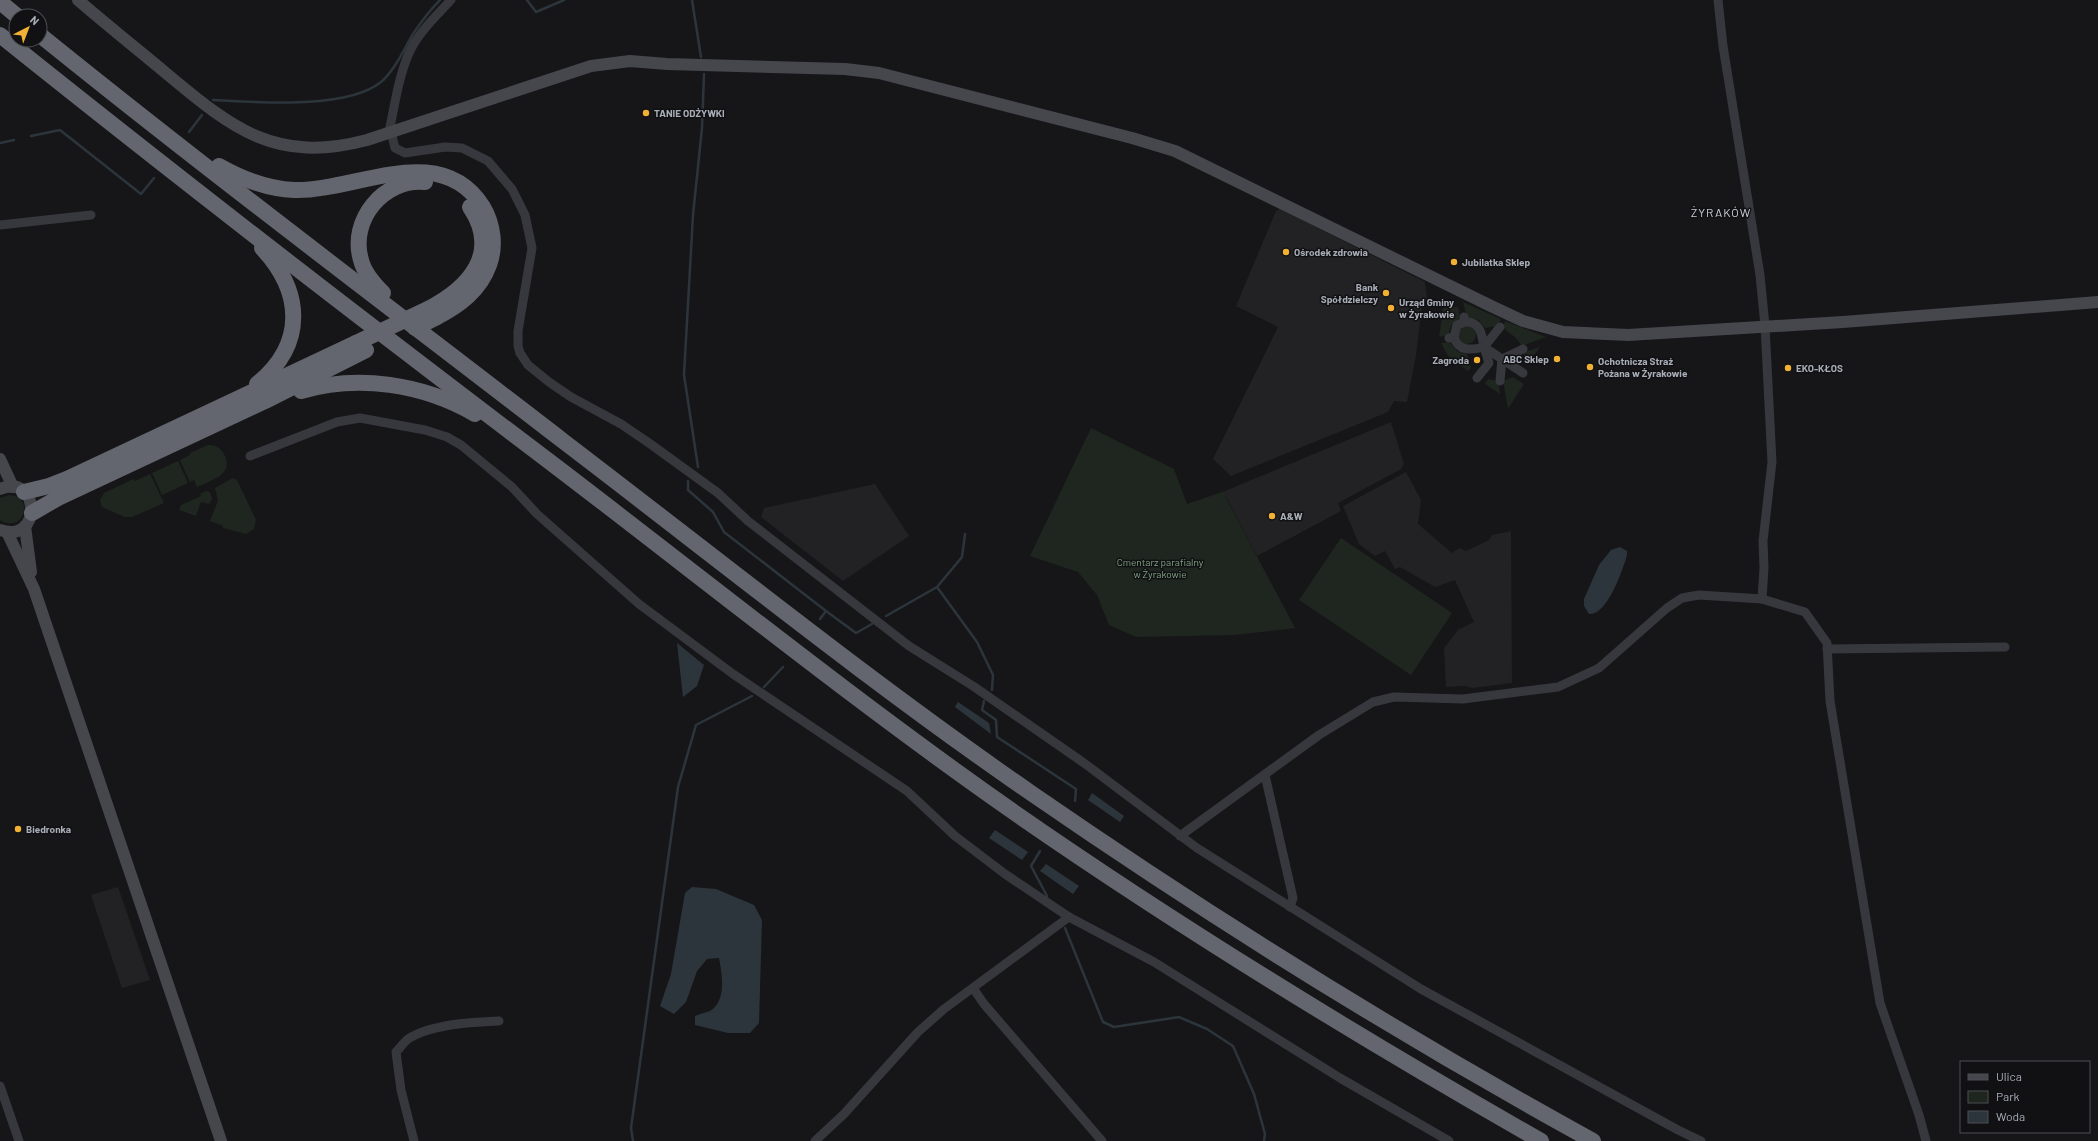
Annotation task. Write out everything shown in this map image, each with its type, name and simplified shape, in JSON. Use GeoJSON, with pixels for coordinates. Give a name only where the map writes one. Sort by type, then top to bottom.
{"type":"FeatureCollection","features":[{"type":"Feature","properties":{"kind":"highway"},"geometry":{"type":"LineString","coordinates":[[0,2],[8,9]]}},
{"type":"Feature","properties":{"kind":"highway"},"geometry":{"type":"LineString","coordinates":[[0,35],[525,444],[849,692],[1012,811],[1282,988],[1379,1048],[1541,1141]]}},
{"type":"Feature","properties":{"kind":"highway"},"geometry":{"type":"LineString","coordinates":[[48,41],[423,333],[863,671],[1028,791],[1139,866],[1328,987],[1490,1083],[1593,1141]]}},
{"type":"Feature","properties":{"kind":"highway"},"geometry":{"type":"LineString","coordinates":[[19,489],[43,488],[67,479],[228,404],[361,347],[433,313],[457,306],[472,294],[483,280],[492,255],[492,232],[485,211],[476,197],[460,183],[445,176],[420,171],[398,173],[321,189],[281,189],[256,183],[238,176],[174,140]]}},
{"type":"Feature","properties":{"kind":"highway"},"geometry":{"type":"LineString","coordinates":[[423,333],[376,285],[363,267],[359,252],[361,224],[371,207],[394,188],[415,182],[442,186],[459,195],[475,214],[482,242],[480,258],[469,280],[433,313]]}},
{"type":"Feature","properties":{"kind":"highway"},"geometry":{"type":"LineString","coordinates":[[228,404],[258,384],[278,363],[288,344],[293,318],[290,293],[283,275],[270,257],[229,214]]}},
{"type":"Feature","properties":{"kind":"highway"},"geometry":{"type":"LineString","coordinates":[[28,519],[58,498],[265,401],[361,347]]}},
{"type":"Feature","properties":{"kind":"highway"},"geometry":{"type":"LineString","coordinates":[[265,401],[331,384],[366,383],[402,387],[435,395],[451,402],[525,444]]}},
{"type":"Feature","properties":{"kind":"street"},"geometry":{"type":"LineString","coordinates":[[78,0],[212,111],[248,133],[285,145],[322,148],[354,143],[390,133],[591,66],[630,61],[667,64],[845,69],[879,73],[1132,138],[1175,151],[1491,306],[1523,321],[1552,330],[1563,332],[1628,335],[2098,302]]}},
{"type":"Feature","properties":{"kind":"street"},"geometry":{"type":"LineString","coordinates":[[451,0],[419,36],[411,49],[400,84],[390,133],[395,148],[405,153],[453,146],[471,151],[488,161],[512,189],[525,215],[532,248],[518,331],[520,353],[528,365],[571,397],[621,424],[649,443],[718,493],[748,521],[909,646],[973,686],[1084,763],[1180,836],[1421,989],[1678,1130],[1701,1141]]}},
{"type":"Feature","properties":{"kind":"street"},"geometry":{"type":"LineString","coordinates":[[1718,0],[1723,46],[1760,276],[1766,326],[1772,462],[1763,533],[1764,583],[1762,599]]}},
{"type":"Feature","properties":{"kind":"street"},"geometry":{"type":"LineString","coordinates":[[0,225],[92,215]]}},
{"type":"Feature","properties":{"kind":"street"},"geometry":{"type":"LineString","coordinates":[[1477,378],[1489,363],[1484,347],[1479,327],[1464,319],[1457,325],[1451,337],[1462,348],[1473,349],[1484,347],[1500,327]]}},
{"type":"Feature","properties":{"kind":"street"},"geometry":{"type":"LineString","coordinates":[[1484,347],[1522,373]]}},
{"type":"Feature","properties":{"kind":"street"},"geometry":{"type":"LineString","coordinates":[[1502,359],[1523,349]]}},
{"type":"Feature","properties":{"kind":"street"},"geometry":{"type":"LineString","coordinates":[[1500,381],[1502,359]]}},
{"type":"Feature","properties":{"kind":"street"},"geometry":{"type":"LineString","coordinates":[[250,456],[346,419],[360,418],[375,420],[425,430],[447,437],[461,445],[512,487],[537,514],[639,604],[733,674],[907,791],[955,836],[1005,874],[1069,917],[1154,962],[1334,1074],[1449,1141]]}},
{"type":"Feature","properties":{"kind":"street"},"geometry":{"type":"LineString","coordinates":[[0,459],[19,489],[31,501],[28,519],[34,589]]}},
{"type":"Feature","properties":{"kind":"street"},"geometry":{"type":"LineString","coordinates":[[0,489],[19,489]]}},
{"type":"Feature","properties":{"kind":"street"},"geometry":{"type":"LineString","coordinates":[[28,519],[17,531],[4,531],[34,589],[221,1141]]}},
{"type":"Feature","properties":{"kind":"street"},"geometry":{"type":"LineString","coordinates":[[1180,836],[1319,734],[1373,702],[1394,697],[1463,699],[1558,687],[1599,668],[1667,608],[1682,598],[1699,595],[1762,599],[1805,612],[1827,643],[1830,701],[1880,1003],[1920,1114],[1926,1141]]}},
{"type":"Feature","properties":{"kind":"street"},"geometry":{"type":"LineString","coordinates":[[1827,648],[2005,647]]}},
{"type":"Feature","properties":{"kind":"street"},"geometry":{"type":"LineString","coordinates":[[1265,775],[1293,898],[1290,907]]}},
{"type":"Feature","properties":{"kind":"street"},"geometry":{"type":"LineString","coordinates":[[815,1141],[844,1114],[918,1032],[944,1009],[1069,917]]}},
{"type":"Feature","properties":{"kind":"street"},"geometry":{"type":"LineString","coordinates":[[973,988],[989,1010],[1102,1141]]}},
{"type":"Feature","properties":{"kind":"street"},"geometry":{"type":"LineString","coordinates":[[414,1141],[400,1090],[396,1052],[408,1039],[431,1029],[472,1022],[500,1021]]}},
{"type":"Feature","properties":{"kind":"street"},"geometry":{"type":"LineString","coordinates":[[0,1086],[19,1141]]}},
{"type":"Feature","properties":{"kind":"shaded area"},"geometry":{"type":"Polygon","coordinates":[[[1280,209],[1425,282],[1427,300],[1422,306],[1416,355],[1407,402],[1394,401],[1388,412],[1231,476],[1213,459],[1278,327],[1236,306],[1276,211],[1280,209]]]}},
{"type":"Feature","properties":{"kind":"shaded area"},"geometry":{"type":"Polygon","coordinates":[[[1391,422],[1404,464],[1401,469],[1338,503],[1341,511],[1257,556],[1225,495],[1225,491],[1391,422]]]}},
{"type":"Feature","properties":{"kind":"shaded area"},"geometry":{"type":"Polygon","coordinates":[[[1406,472],[1421,500],[1418,524],[1452,553],[1459,548],[1466,551],[1489,540],[1492,535],[1511,531],[1512,683],[1473,688],[1464,686],[1446,687],[1444,648],[1458,630],[1474,622],[1455,580],[1435,587],[1400,567],[1395,569],[1385,551],[1375,556],[1359,544],[1343,506],[1406,472]]]}},
{"type":"Feature","properties":{"kind":"shaded area"},"geometry":{"type":"Polygon","coordinates":[[[875,484],[909,536],[843,581],[761,517],[764,508],[875,484]]]}},
{"type":"Feature","properties":{"kind":"shaded area"},"geometry":{"type":"Polygon","coordinates":[[[118,887],[150,980],[122,988],[91,895],[118,887]]]}},
{"type":"Feature","properties":{"kind":"green space"},"geometry":{"type":"Polygon","coordinates":[[[1463,302],[1501,319],[1498,326],[1485,328],[1479,320],[1467,317],[1463,302]]]}},
{"type":"Feature","properties":{"kind":"green space"},"geometry":{"type":"Polygon","coordinates":[[[1458,307],[1460,318],[1451,326],[1448,335],[1439,337],[1443,308],[1458,307]]]}},
{"type":"Feature","properties":{"kind":"green space"},"geometry":{"type":"Polygon","coordinates":[[[1505,321],[1546,337],[1522,346],[1516,338],[1503,328],[1505,321]]]}},
{"type":"Feature","properties":{"kind":"green space"},"geometry":{"type":"Polygon","coordinates":[[[1467,326],[1471,327],[1475,331],[1475,339],[1471,343],[1467,344],[1463,343],[1459,339],[1458,335],[1459,331],[1463,327],[1467,326]]]}},
{"type":"Feature","properties":{"kind":"green space"},"geometry":{"type":"Polygon","coordinates":[[[1449,342],[1458,352],[1467,354],[1471,368],[1468,371],[1448,356],[1441,343],[1449,342]]]}},
{"type":"Feature","properties":{"kind":"green space"},"geometry":{"type":"Polygon","coordinates":[[[1540,347],[1527,365],[1523,362],[1524,352],[1540,347]]]}},
{"type":"Feature","properties":{"kind":"green space"},"geometry":{"type":"Polygon","coordinates":[[[1513,377],[1524,384],[1508,409],[1503,381],[1513,377]]]}},
{"type":"Feature","properties":{"kind":"green space"},"geometry":{"type":"Polygon","coordinates":[[[1488,379],[1498,381],[1500,394],[1485,384],[1488,379]]]}},
{"type":"Feature","properties":{"kind":"green space","name":"Cmentarz parafialny w Żyrakowie"},"geometry":{"type":"Polygon","coordinates":[[[1091,428],[1174,469],[1187,504],[1225,491],[1225,496],[1295,628],[1235,635],[1136,637],[1109,625],[1097,595],[1078,572],[1030,556],[1091,428]]]}},
{"type":"Feature","properties":{"kind":"green space"},"geometry":{"type":"Polygon","coordinates":[[[208,445],[216,446],[221,450],[227,461],[227,467],[215,479],[197,487],[194,480],[190,482],[180,460],[190,455],[190,453],[208,445]]]}},
{"type":"Feature","properties":{"kind":"green space"},"geometry":{"type":"Polygon","coordinates":[[[178,461],[188,483],[162,495],[152,473],[178,461]]]}},
{"type":"Feature","properties":{"kind":"green space"},"geometry":{"type":"Polygon","coordinates":[[[150,474],[164,503],[132,517],[125,517],[102,507],[100,500],[104,493],[133,479],[135,481],[150,474]]]}},
{"type":"Feature","properties":{"kind":"green space"},"geometry":{"type":"Polygon","coordinates":[[[233,478],[237,480],[256,520],[254,529],[246,534],[223,528],[223,526],[210,521],[218,501],[215,488],[233,478]]]}},
{"type":"Feature","properties":{"kind":"green space"},"geometry":{"type":"Polygon","coordinates":[[[206,491],[210,492],[212,499],[209,504],[201,502],[196,516],[179,510],[181,505],[201,496],[200,494],[206,491]]]}},
{"type":"Feature","properties":{"kind":"green space"},"geometry":{"type":"Polygon","coordinates":[[[9,495],[17,497],[22,502],[24,508],[20,519],[15,523],[8,523],[0,520],[0,498],[9,495]]]}},
{"type":"Feature","properties":{"kind":"green space"},"geometry":{"type":"Polygon","coordinates":[[[1341,538],[1452,613],[1411,675],[1299,600],[1341,538]]]}},
{"type":"Feature","properties":{"kind":"water"},"geometry":{"type":"Polygon","coordinates":[[[1620,547],[1627,551],[1627,555],[1618,580],[1608,600],[1602,608],[1596,613],[1589,614],[1584,606],[1584,599],[1599,565],[1611,550],[1620,547]]]}},
{"type":"Feature","properties":{"kind":"water"},"geometry":{"type":"Polygon","coordinates":[[[677,643],[704,665],[697,686],[683,697],[677,643]]]}},
{"type":"Feature","properties":{"kind":"water"},"geometry":{"type":"Polygon","coordinates":[[[958,702],[989,723],[991,734],[955,707],[958,702]]]}},
{"type":"Feature","properties":{"kind":"water"},"geometry":{"type":"Polygon","coordinates":[[[1092,793],[1124,816],[1120,822],[1088,800],[1092,793]]]}},
{"type":"Feature","properties":{"kind":"water"},"geometry":{"type":"Polygon","coordinates":[[[995,830],[1028,852],[1022,860],[989,838],[995,830]]]}},
{"type":"Feature","properties":{"kind":"water"},"geometry":{"type":"Polygon","coordinates":[[[1046,864],[1079,886],[1073,894],[1040,871],[1046,864]]]}},
{"type":"Feature","properties":{"kind":"water"},"geometry":{"type":"Polygon","coordinates":[[[692,887],[716,889],[754,905],[762,920],[759,1023],[750,1033],[728,1033],[695,1025],[695,1016],[710,1011],[719,1001],[722,979],[719,958],[707,959],[697,971],[686,1002],[674,1014],[660,1006],[671,974],[685,893],[692,887]]]}},
{"type":"Feature","properties":{"kind":"waterway"},"geometry":{"type":"LineString","coordinates":[[213,100],[276,103],[324,101],[346,97],[366,91],[381,82],[391,72],[413,34],[440,0]]}},
{"type":"Feature","properties":{"kind":"waterway"},"geometry":{"type":"LineString","coordinates":[[527,0],[536,12],[564,0]]}},
{"type":"Feature","properties":{"kind":"waterway"},"geometry":{"type":"LineString","coordinates":[[692,0],[701,57]]}},
{"type":"Feature","properties":{"kind":"waterway"},"geometry":{"type":"LineString","coordinates":[[698,467],[684,375],[693,215],[702,128],[704,74]]}},
{"type":"Feature","properties":{"kind":"waterway"},"geometry":{"type":"LineString","coordinates":[[189,132],[202,115]]}},
{"type":"Feature","properties":{"kind":"waterway"},"geometry":{"type":"LineString","coordinates":[[31,136],[60,130],[141,194],[154,178]]}},
{"type":"Feature","properties":{"kind":"waterway"},"geometry":{"type":"LineString","coordinates":[[0,143],[14,140]]}},
{"type":"Feature","properties":{"kind":"waterway"},"geometry":{"type":"LineString","coordinates":[[688,481],[688,490],[713,512],[724,532],[826,611]]}},
{"type":"Feature","properties":{"kind":"waterway"},"geometry":{"type":"LineString","coordinates":[[886,616],[937,587],[962,557],[965,534]]}},
{"type":"Feature","properties":{"kind":"waterway"},"geometry":{"type":"LineString","coordinates":[[937,587],[977,642],[993,675],[992,690]]}},
{"type":"Feature","properties":{"kind":"waterway"},"geometry":{"type":"LineString","coordinates":[[820,619],[826,611],[856,633],[872,624]]}},
{"type":"Feature","properties":{"kind":"waterway"},"geometry":{"type":"LineString","coordinates":[[764,687],[783,667]]}},
{"type":"Feature","properties":{"kind":"waterway"},"geometry":{"type":"LineString","coordinates":[[633,1141],[631,1128],[678,787],[696,725],[752,696]]}},
{"type":"Feature","properties":{"kind":"waterway"},"geometry":{"type":"LineString","coordinates":[[984,701],[982,710],[996,720],[997,737],[1076,789],[1075,801]]}},
{"type":"Feature","properties":{"kind":"waterway"},"geometry":{"type":"LineString","coordinates":[[1040,851],[1031,866],[1047,896]]}},
{"type":"Feature","properties":{"kind":"waterway"},"geometry":{"type":"LineString","coordinates":[[1065,928],[1103,1022],[1114,1027],[1179,1017],[1207,1029],[1233,1046],[1254,1094],[1265,1134],[1264,1141]]}},
{"type":"Feature","properties":{"kind":"place","name":"TANIE ODŻYWKI"},"geometry":{"type":"Point","coordinates":[646,113]}},
{"type":"Feature","properties":{"kind":"place","name":"Ośrodek zdrowia"},"geometry":{"type":"Point","coordinates":[1286,252]}},
{"type":"Feature","properties":{"kind":"place","name":"Jubilatka Sklep"},"geometry":{"type":"Point","coordinates":[1454,262]}},
{"type":"Feature","properties":{"kind":"place","name":"Bank Spółdzielczy"},"geometry":{"type":"Point","coordinates":[1386,293]}},
{"type":"Feature","properties":{"kind":"place","name":"Urząd Gminy w Żyrakowie"},"geometry":{"type":"Point","coordinates":[1391,308]}},
{"type":"Feature","properties":{"kind":"place","name":"ABC Sklep"},"geometry":{"type":"Point","coordinates":[1557,359]}},
{"type":"Feature","properties":{"kind":"place","name":"Zagroda"},"geometry":{"type":"Point","coordinates":[1477,360]}},
{"type":"Feature","properties":{"kind":"place","name":"Ochotnicza Straż Pożana w Żyrakowie"},"geometry":{"type":"Point","coordinates":[1590,367]}},
{"type":"Feature","properties":{"kind":"place","name":"EKO-KŁOS"},"geometry":{"type":"Point","coordinates":[1788,368]}},
{"type":"Feature","properties":{"kind":"place","name":"A&W"},"geometry":{"type":"Point","coordinates":[1272,516]}},
{"type":"Feature","properties":{"kind":"place","name":"Biedronka"},"geometry":{"type":"Point","coordinates":[18,829]}},
{"type":"Feature","properties":{"kind":"district","name":"ŻYRAKÓW"},"geometry":{"type":"Point","coordinates":[1721,212]}}]}
